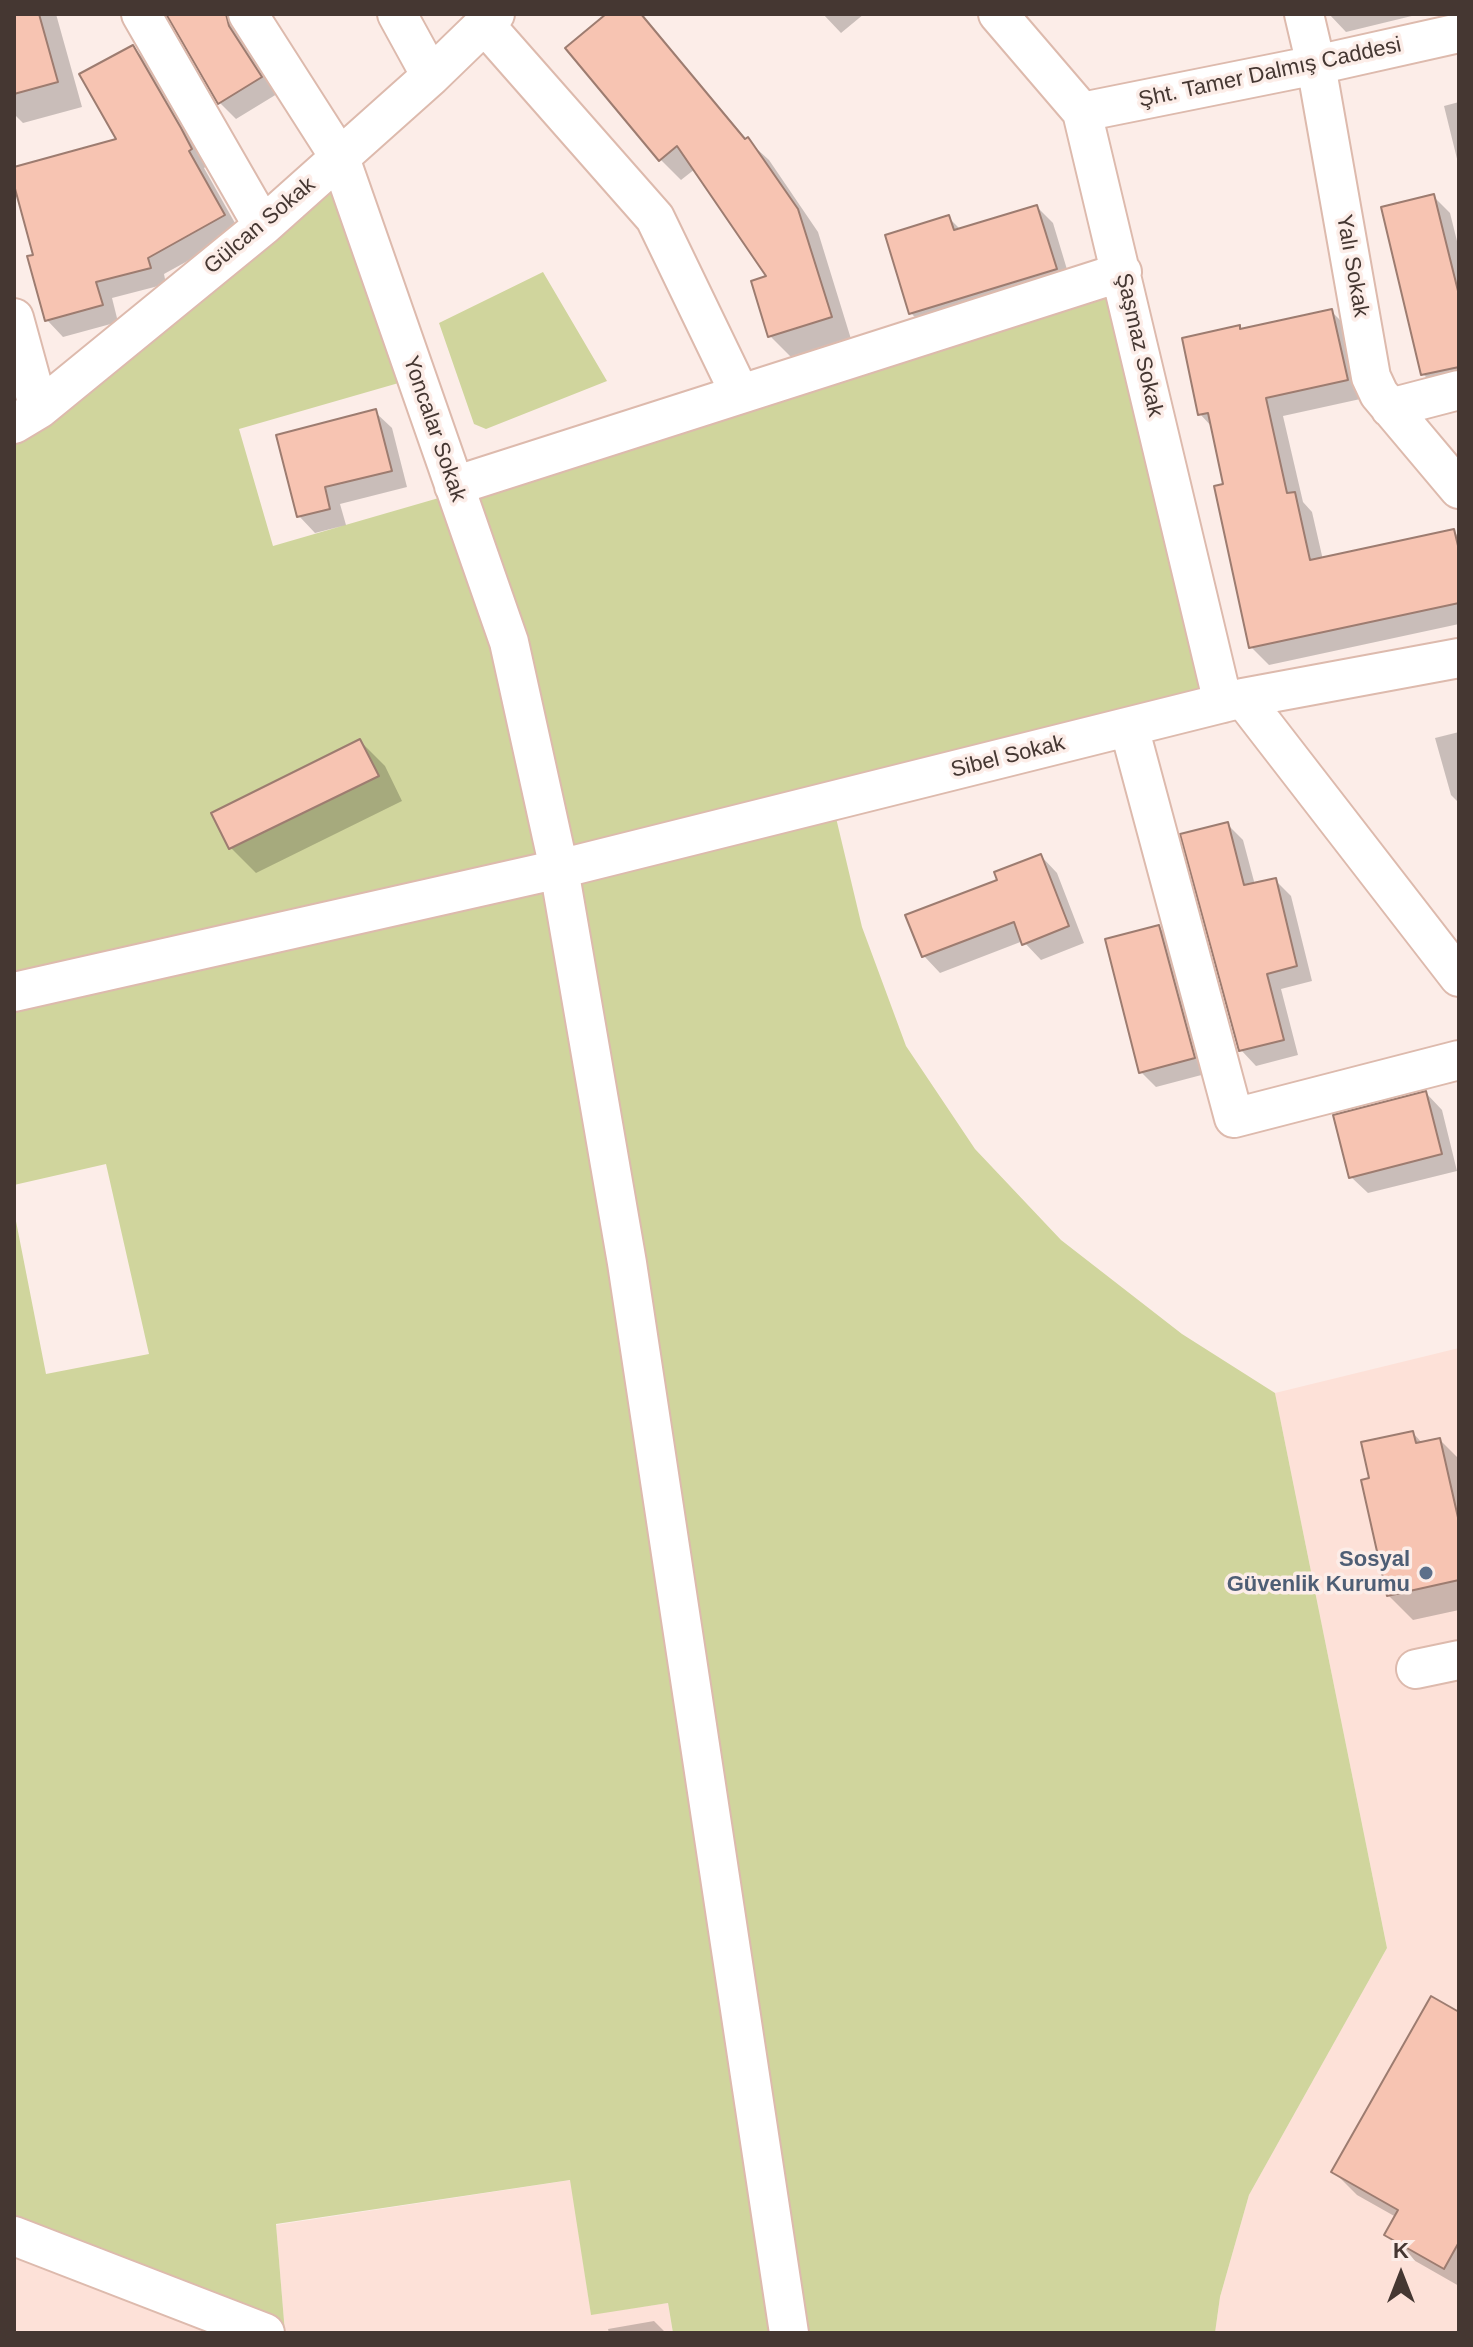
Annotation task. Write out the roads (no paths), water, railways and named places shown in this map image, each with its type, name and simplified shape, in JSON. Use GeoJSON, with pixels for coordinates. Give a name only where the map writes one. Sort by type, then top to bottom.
{"type":"FeatureCollection","features":[{"type":"Feature","properties":{"kind":"street"},"geometry":{"type":"LineString","coordinates":[[141,14],[263,226]]}},
{"type":"Feature","properties":{"kind":"street","name":"Yoncalar Sokak"},"geometry":{"type":"LineString","coordinates":[[248,14],[340,158],[509,642],[559,869],[627,1263],[789,2333]]}},
{"type":"Feature","properties":{"kind":"street"},"geometry":{"type":"LineString","coordinates":[[397,14],[431,76]]}},
{"type":"Feature","properties":{"kind":"street","name":"Şaşmaz Sokak"},"geometry":{"type":"LineString","coordinates":[[998,14],[1082,112],[1233,701]]}},
{"type":"Feature","properties":{"kind":"street","name":"Yalı Sokak"},"geometry":{"type":"LineString","coordinates":[[1304,14],[1316,65],[1371,377],[1379,394],[1459,489]]}},
{"type":"Feature","properties":{"kind":"street"},"geometry":{"type":"LineString","coordinates":[[490,19],[655,218],[740,394]]}},
{"type":"Feature","properties":{"kind":"street","name":"Gülcan Sokak"},"geometry":{"type":"LineString","coordinates":[[26,417],[263,226],[490,19]]}},
{"type":"Feature","properties":{"kind":"street","name":"Şht. Tamer Dalmış Caddesi"},"geometry":{"type":"LineString","coordinates":[[1082,112],[1459,33]]}},
{"type":"Feature","properties":{"kind":"street"},"geometry":{"type":"LineString","coordinates":[[454,486],[1122,272]]}},
{"type":"Feature","properties":{"kind":"street"},"geometry":{"type":"LineString","coordinates":[[14,318],[26,417]]}},
{"type":"Feature","properties":{"kind":"street"},"geometry":{"type":"LineString","coordinates":[[1390,408],[1459,390]]}},
{"type":"Feature","properties":{"kind":"street","name":"Sibel Sokak"},"geometry":{"type":"LineString","coordinates":[[14,992],[559,869],[1233,701],[1459,658]]}},
{"type":"Feature","properties":{"kind":"street"},"geometry":{"type":"LineString","coordinates":[[1233,701],[1459,977]]}},
{"type":"Feature","properties":{"kind":"street"},"geometry":{"type":"LineString","coordinates":[[1129,727],[1234,1118],[1459,1060]]}},
{"type":"Feature","properties":{"kind":"street"},"geometry":{"type":"LineString","coordinates":[[1416,1669],[1459,1660]]}},
{"type":"Feature","properties":{"kind":"street"},"geometry":{"type":"LineString","coordinates":[[14,2236],[265,2333]]}},
{"type":"Feature","properties":{"kind":"place","name":"Sosyal Güvenlik Kurumu"},"geometry":{"type":"Point","coordinates":[1426,1573]}}]}
